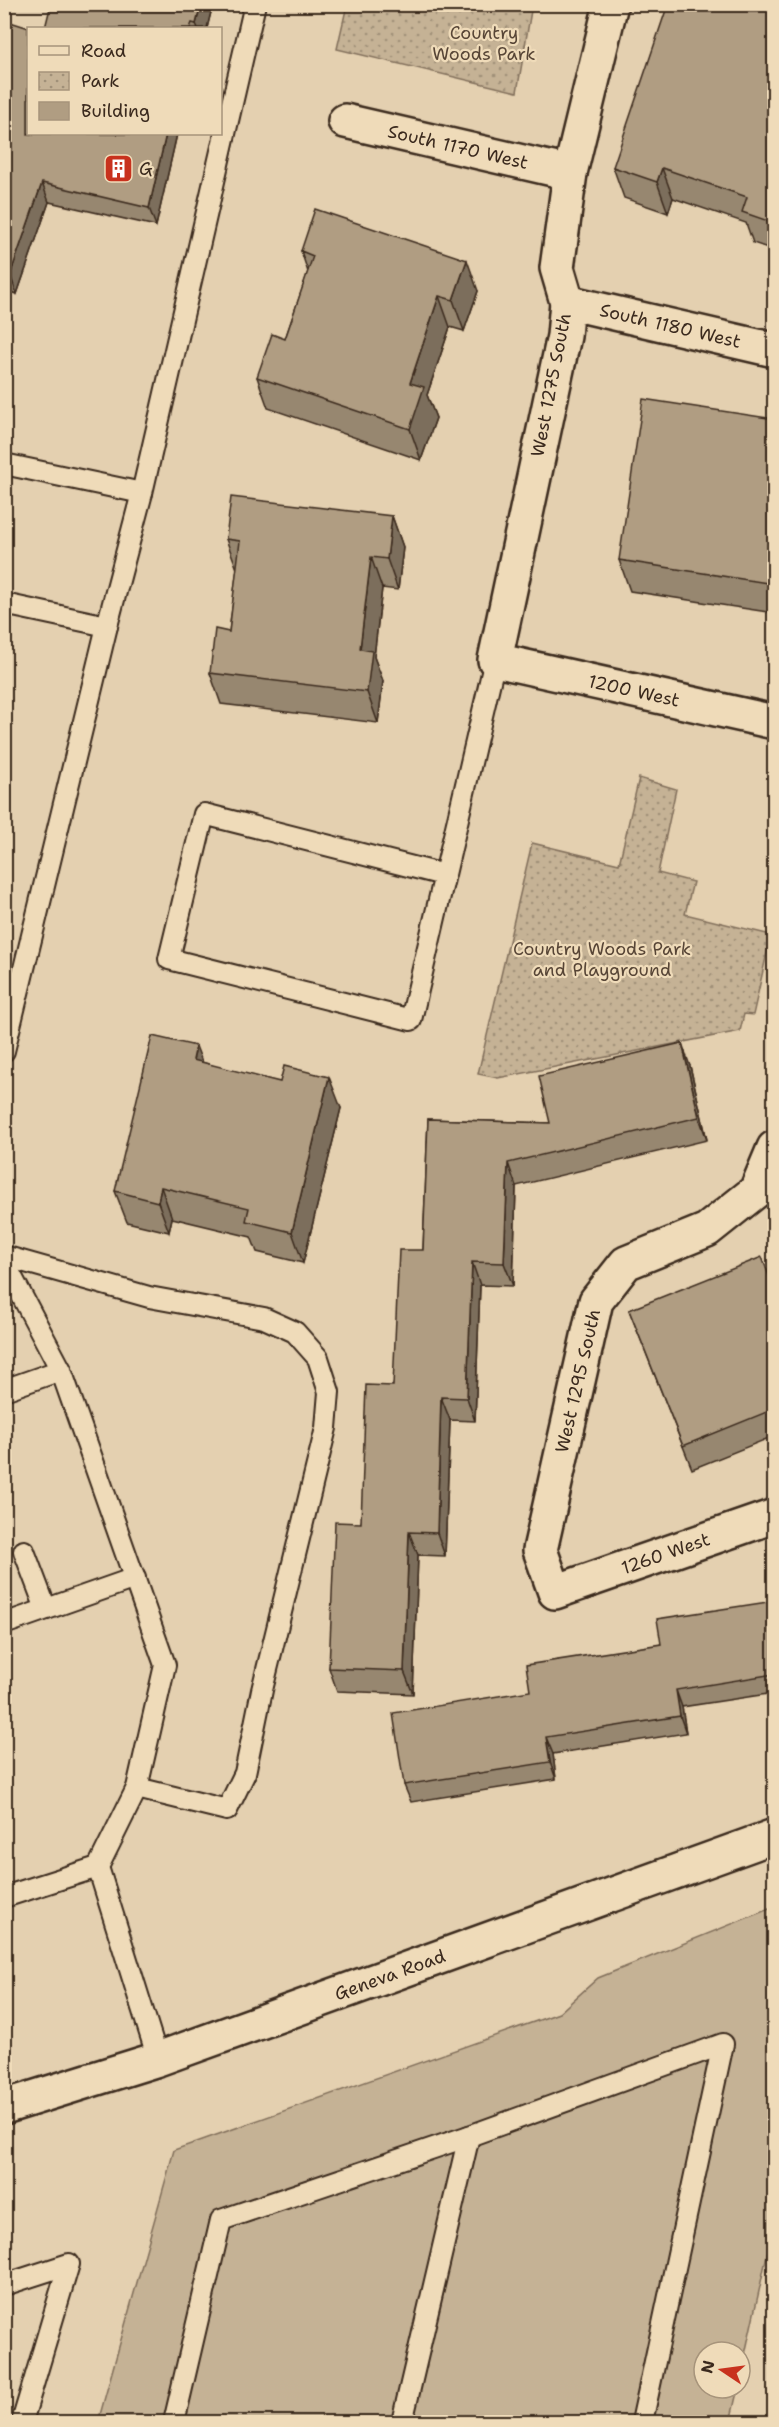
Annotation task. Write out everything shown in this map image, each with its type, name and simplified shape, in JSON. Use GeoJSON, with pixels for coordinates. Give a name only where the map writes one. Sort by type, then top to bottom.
{"type":"FeatureCollection","features":[{"type":"Feature","properties":{"kind":"street","name":"West 1275 South"},"geometry":{"type":"LineString","coordinates":[[495,660],[564,336],[567,303],[557,268],[570,173],[611,4]]}},
{"type":"Feature","properties":{"kind":"street","name":"South 1170 West"},"geometry":{"type":"LineString","coordinates":[[345,121],[570,173]]}},
{"type":"Feature","properties":{"kind":"street","name":"South 1180 West"},"geometry":{"type":"LineString","coordinates":[[567,303],[774,350]]}},
{"type":"Feature","properties":{"kind":"street","name":"1200 West"},"geometry":{"type":"LineString","coordinates":[[495,660],[774,722]]}},
{"type":"Feature","properties":{"kind":"street","name":"West 1295 South"},"geometry":{"type":"LineString","coordinates":[[555,1592],[540,1550],[596,1301],[626,1263],[707,1230],[756,1191],[774,1148]]}},
{"type":"Feature","properties":{"kind":"street","name":"1260 West"},"geometry":{"type":"LineString","coordinates":[[555,1592],[774,1516]]}},
{"type":"Feature","properties":{"kind":"street","name":"Geneva Road"},"geometry":{"type":"LineString","coordinates":[[4,2107],[158,2059],[774,1836]]}},
{"type":"Feature","properties":{"kind":"lane"},"geometry":{"type":"LineString","coordinates":[[4,1051],[107,626],[142,493],[255,4]]}},
{"type":"Feature","properties":{"kind":"lane"},"geometry":{"type":"LineString","coordinates":[[4,464],[142,493]]}},
{"type":"Feature","properties":{"kind":"lane"},"geometry":{"type":"LineString","coordinates":[[4,604],[107,626]]}},
{"type":"Feature","properties":{"kind":"lane"},"geometry":{"type":"LineString","coordinates":[[444,875],[204,814],[169,959],[411,1020],[495,660]]}},
{"type":"Feature","properties":{"kind":"lane"},"geometry":{"type":"LineString","coordinates":[[4,1256],[148,1297],[264,1318],[296,1332],[318,1358],[329,1392],[326,1428],[262,1689],[245,1773],[227,1810],[137,1788]]}},
{"type":"Feature","properties":{"kind":"lane"},"geometry":{"type":"LineString","coordinates":[[4,1262],[62,1370],[165,1665],[137,1788],[98,1867],[158,2059]]}},
{"type":"Feature","properties":{"kind":"lane"},"geometry":{"type":"LineString","coordinates":[[4,1390],[62,1370]]}},
{"type":"Feature","properties":{"kind":"lane"},"geometry":{"type":"LineString","coordinates":[[24,1551],[46,1609]]}},
{"type":"Feature","properties":{"kind":"lane"},"geometry":{"type":"LineString","coordinates":[[4,1624],[135,1578]]}},
{"type":"Feature","properties":{"kind":"lane"},"geometry":{"type":"LineString","coordinates":[[4,1897],[98,1867]]}},
{"type":"Feature","properties":{"kind":"lane"},"geometry":{"type":"LineString","coordinates":[[174,2422],[221,2220],[469,2136],[723,2044],[642,2422]]}},
{"type":"Feature","properties":{"kind":"lane"},"geometry":{"type":"LineString","coordinates":[[402,2422],[469,2136]]}},
{"type":"Feature","properties":{"kind":"lane"},"geometry":{"type":"LineString","coordinates":[[4,2285],[69,2264],[22,2422]]}},
{"type":"Feature","properties":{"kind":"green space","name":"Country Woods Park"},"geometry":{"type":"Polygon","coordinates":[[[347,5],[532,5],[517,92],[337,49],[347,5]]]}},
{"type":"Feature","properties":{"kind":"green space","name":"Country Woods Park and Playground"},"geometry":{"type":"Polygon","coordinates":[[[639,778],[676,789],[658,873],[693,882],[685,914],[771,935],[753,1015],[744,1014],[740,1031],[498,1078],[478,1074],[532,843],[619,864],[639,778]]]}},
{"type":"Feature","properties":{"kind":"green space"},"geometry":{"type":"Polygon","coordinates":[[[774,1907],[774,2223],[748,2340],[692,2340],[692,2400],[735,2400],[730,2422],[98,2422],[174,2150],[559,2013],[598,1978],[774,1907]]]}},
{"type":"Feature","properties":{"kind":"building"},"geometry":{"type":"Polygon","coordinates":[[[51,4],[201,4],[196,24],[192,23],[190,27],[45,27],[51,4]]]}},
{"type":"Feature","properties":{"kind":"building"},"geometry":{"type":"Polygon","coordinates":[[[668,4],[774,4],[774,223],[742,212],[747,197],[662,168],[657,182],[613,167],[668,4]]]}},
{"type":"Feature","properties":{"kind":"building"},"geometry":{"type":"Polygon","coordinates":[[[4,20],[27,27],[27,135],[166,135],[149,208],[42,183],[10,275],[4,273],[4,20]]]}},
{"type":"Feature","properties":{"kind":"building"},"geometry":{"type":"Polygon","coordinates":[[[315,209],[467,260],[453,300],[439,296],[410,383],[424,387],[410,429],[257,377],[272,334],[285,339],[313,256],[301,251],[315,209]]]}},
{"type":"Feature","properties":{"kind":"building"},"geometry":{"type":"Polygon","coordinates":[[[643,399],[774,419],[774,584],[619,560],[643,399]]]}},
{"type":"Feature","properties":{"kind":"building"},"geometry":{"type":"Polygon","coordinates":[[[231,497],[392,516],[387,559],[371,557],[360,649],[372,651],[367,692],[210,673],[215,629],[229,632],[240,541],[226,539],[231,497]]]}},
{"type":"Feature","properties":{"kind":"building"},"geometry":{"type":"Polygon","coordinates":[[[152,1036],[196,1046],[193,1060],[280,1082],[284,1066],[329,1077],[292,1232],[246,1221],[249,1208],[161,1187],[158,1202],[115,1191],[152,1036]]]}},
{"type":"Feature","properties":{"kind":"building"},"geometry":{"type":"Polygon","coordinates":[[[682,1043],[699,1117],[508,1163],[504,1263],[472,1262],[467,1398],[441,1397],[437,1533],[409,1532],[404,1671],[329,1668],[335,1522],[361,1523],[366,1385],[393,1386],[399,1250],[423,1250],[428,1119],[550,1123],[539,1076],[682,1043]]]}},
{"type":"Feature","properties":{"kind":"building"},"geometry":{"type":"Polygon","coordinates":[[[762,1257],[774,1289],[774,1409],[683,1446],[629,1310],[762,1257]]]}},
{"type":"Feature","properties":{"kind":"building"},"geometry":{"type":"Polygon","coordinates":[[[774,1601],[774,1674],[676,1690],[680,1716],[546,1737],[550,1762],[404,1785],[393,1713],[530,1691],[526,1665],[661,1644],[657,1619],[774,1601]]]}},
{"type":"Feature","properties":{"kind":"place","name":"G"},"geometry":{"type":"Point","coordinates":[118,169]}}]}
